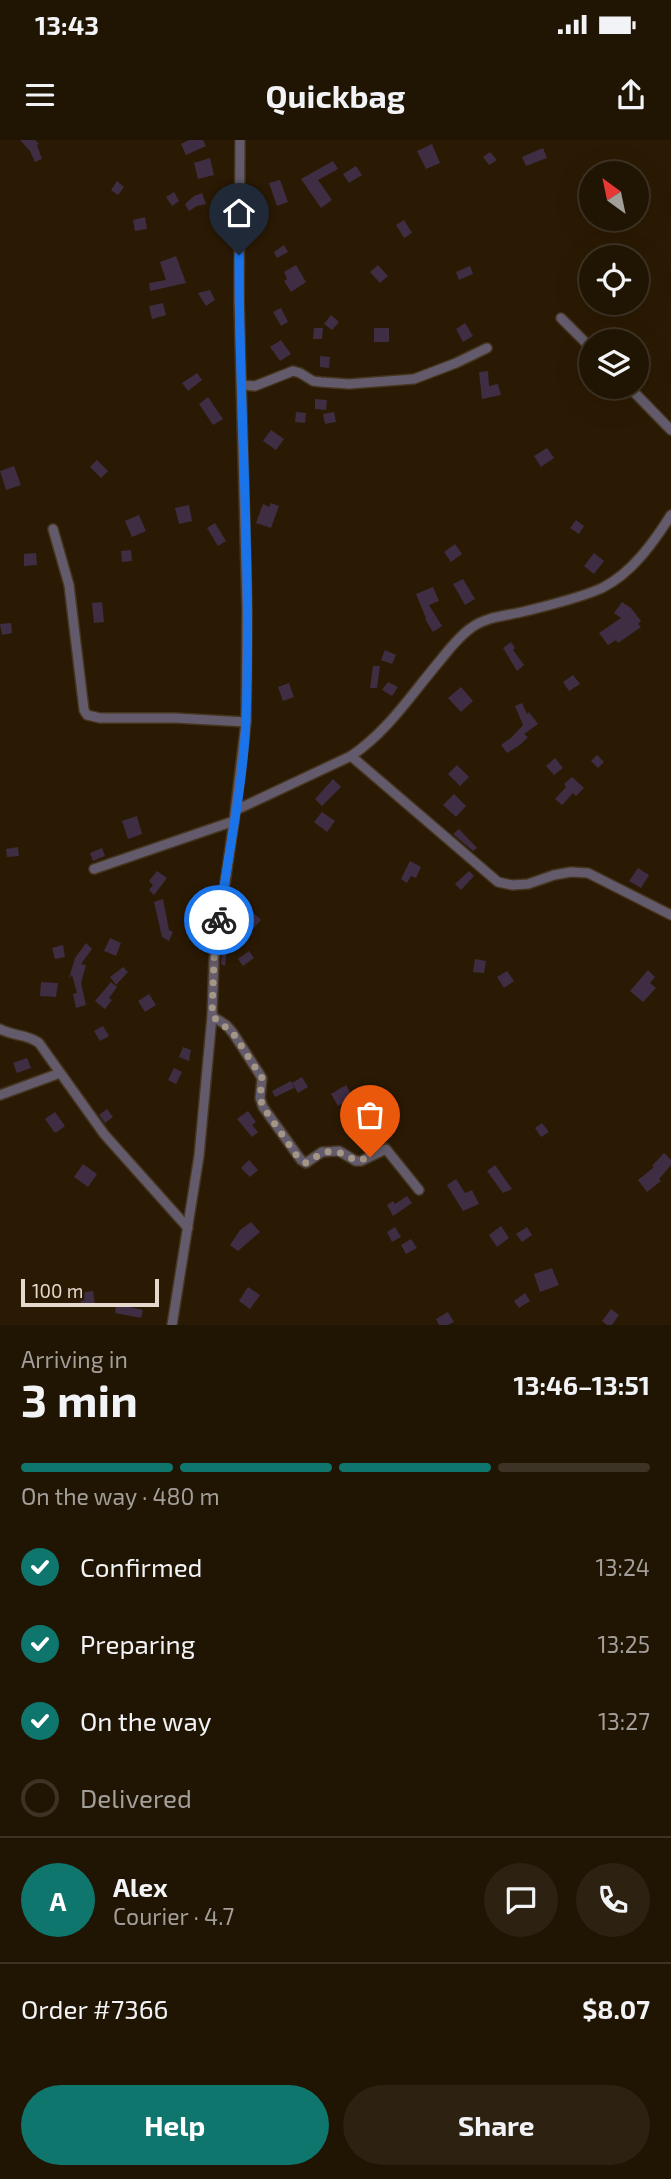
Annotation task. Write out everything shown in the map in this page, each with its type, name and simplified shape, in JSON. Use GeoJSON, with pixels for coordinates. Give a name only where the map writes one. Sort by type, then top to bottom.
{"type":"FeatureCollection","features":[{"type":"Feature","properties":{"kind":"street"},"geometry":{"type":"LineString","coordinates":[[172,1325],[199,1156],[212,1016],[214,959],[246,722],[247,611],[239,301],[240,140]]}},
{"type":"Feature","properties":{"kind":"street"},"geometry":{"type":"LineString","coordinates":[[561,317],[579,336]]}},
{"type":"Feature","properties":{"kind":"street"},"geometry":{"type":"LineString","coordinates":[[242,385],[255,386],[293,371],[313,381],[349,384],[414,379],[487,348]]}},
{"type":"Feature","properties":{"kind":"street"},"geometry":{"type":"LineString","coordinates":[[641,399],[671,430]]}},
{"type":"Feature","properties":{"kind":"street"},"geometry":{"type":"LineString","coordinates":[[236,810],[351,756],[384,729],[470,629],[491,618],[547,605],[601,588],[630,568],[671,515]]}},
{"type":"Feature","properties":{"kind":"street"},"geometry":{"type":"LineString","coordinates":[[53,529],[69,585],[84,710],[87,715],[100,718],[246,722]]}},
{"type":"Feature","properties":{"kind":"street"},"geometry":{"type":"LineString","coordinates":[[351,756],[498,882],[528,884],[554,875],[588,873],[671,915]]}},
{"type":"Feature","properties":{"kind":"street"},"geometry":{"type":"LineString","coordinates":[[94,869],[234,821]]}},
{"type":"Feature","properties":{"kind":"street"},"geometry":{"type":"LineString","coordinates":[[212,1016],[233,1033],[262,1078],[260,1098],[263,1107],[301,1160],[306,1163],[322,1152],[338,1151],[361,1161],[386,1149],[419,1190]]}},
{"type":"Feature","properties":{"kind":"street"},"geometry":{"type":"LineString","coordinates":[[0,1029],[35,1040],[49,1055],[104,1134],[188,1228]]}},
{"type":"Feature","properties":{"kind":"street"},"geometry":{"type":"LineString","coordinates":[[0,1095],[60,1073]]}},
{"type":"Feature","properties":{"kind":"building"},"geometry":{"type":"Polygon","coordinates":[[[20,140],[35,140],[39,144],[37,145],[42,159],[35,162],[20,140]]]}},
{"type":"Feature","properties":{"kind":"building"},"geometry":{"type":"Polygon","coordinates":[[[189,140],[203,140],[206,146],[186,155],[181,144],[189,140]]]}},
{"type":"Feature","properties":{"kind":"building"},"geometry":{"type":"Polygon","coordinates":[[[432,144],[440,163],[426,169],[417,151],[432,144]]]}},
{"type":"Feature","properties":{"kind":"building"},"geometry":{"type":"Polygon","coordinates":[[[543,148],[547,158],[526,166],[522,157],[543,148]]]}},
{"type":"Feature","properties":{"kind":"building"},"geometry":{"type":"Polygon","coordinates":[[[490,152],[497,160],[489,165],[483,157],[490,152]]]}},
{"type":"Feature","properties":{"kind":"building"},"geometry":{"type":"Polygon","coordinates":[[[210,158],[214,175],[198,179],[194,163],[210,158]]]}},
{"type":"Feature","properties":{"kind":"building"},"geometry":{"type":"Polygon","coordinates":[[[333,161],[338,169],[318,180],[332,200],[321,208],[301,179],[333,161]]]}},
{"type":"Feature","properties":{"kind":"building"},"geometry":{"type":"Polygon","coordinates":[[[356,166],[362,175],[349,183],[343,174],[356,166]]]}},
{"type":"Feature","properties":{"kind":"building"},"geometry":{"type":"Polygon","coordinates":[[[280,180],[288,202],[277,206],[269,183],[280,180]]]}},
{"type":"Feature","properties":{"kind":"building"},"geometry":{"type":"Polygon","coordinates":[[[117,181],[124,187],[118,195],[111,190],[117,181]]]}},
{"type":"Feature","properties":{"kind":"building"},"geometry":{"type":"Polygon","coordinates":[[[174,192],[179,201],[172,206],[166,197],[174,192]]]}},
{"type":"Feature","properties":{"kind":"building"},"geometry":{"type":"Polygon","coordinates":[[[202,193],[206,204],[189,211],[185,204],[202,193]]]}},
{"type":"Feature","properties":{"kind":"building"},"geometry":{"type":"Polygon","coordinates":[[[145,217],[147,229],[135,231],[133,220],[145,217]]]}},
{"type":"Feature","properties":{"kind":"building"},"geometry":{"type":"Polygon","coordinates":[[[404,220],[412,233],[404,238],[396,225],[404,220]]]}},
{"type":"Feature","properties":{"kind":"building"},"geometry":{"type":"Polygon","coordinates":[[[284,245],[288,252],[277,258],[274,252],[284,245]]]}},
{"type":"Feature","properties":{"kind":"building"},"geometry":{"type":"Polygon","coordinates":[[[176,256],[186,283],[150,291],[149,283],[166,280],[160,262],[176,256]]]}},
{"type":"Feature","properties":{"kind":"building"},"geometry":{"type":"Polygon","coordinates":[[[296,265],[306,282],[291,292],[284,281],[287,279],[284,272],[296,265]]]}},
{"type":"Feature","properties":{"kind":"building"},"geometry":{"type":"Polygon","coordinates":[[[378,265],[388,276],[380,283],[370,272],[378,265]]]}},
{"type":"Feature","properties":{"kind":"building"},"geometry":{"type":"Polygon","coordinates":[[[470,266],[473,274],[459,280],[456,272],[470,266]]]}},
{"type":"Feature","properties":{"kind":"building"},"geometry":{"type":"Polygon","coordinates":[[[210,290],[215,300],[206,306],[198,293],[210,290]]]}},
{"type":"Feature","properties":{"kind":"building"},"geometry":{"type":"Polygon","coordinates":[[[163,303],[166,315],[152,319],[149,306],[163,303]]]}},
{"type":"Feature","properties":{"kind":"building"},"geometry":{"type":"Polygon","coordinates":[[[281,308],[288,322],[281,326],[273,312],[281,308]]]}},
{"type":"Feature","properties":{"kind":"building"},"geometry":{"type":"Polygon","coordinates":[[[331,315],[339,322],[332,330],[324,324],[331,315]]]}},
{"type":"Feature","properties":{"kind":"building"},"geometry":{"type":"Polygon","coordinates":[[[465,323],[473,336],[463,342],[456,329],[465,323]]]}},
{"type":"Feature","properties":{"kind":"building"},"geometry":{"type":"Polygon","coordinates":[[[314,328],[323,328],[322,339],[313,339],[314,328]]]}},
{"type":"Feature","properties":{"kind":"building"},"geometry":{"type":"Polygon","coordinates":[[[374,328],[389,328],[389,342],[374,342],[374,328]]]}},
{"type":"Feature","properties":{"kind":"building"},"geometry":{"type":"Polygon","coordinates":[[[281,340],[291,354],[280,361],[270,347],[281,340]]]}},
{"type":"Feature","properties":{"kind":"building"},"geometry":{"type":"Polygon","coordinates":[[[320,356],[330,357],[329,368],[320,367],[320,356]]]}},
{"type":"Feature","properties":{"kind":"building"},"geometry":{"type":"Polygon","coordinates":[[[488,371],[489,386],[498,384],[501,395],[482,399],[479,372],[488,371]]]}},
{"type":"Feature","properties":{"kind":"building"},"geometry":{"type":"Polygon","coordinates":[[[197,373],[202,380],[188,391],[182,383],[197,373]]]}},
{"type":"Feature","properties":{"kind":"building"},"geometry":{"type":"Polygon","coordinates":[[[208,397],[223,419],[213,425],[199,404],[208,397]]]}},
{"type":"Feature","properties":{"kind":"building"},"geometry":{"type":"Polygon","coordinates":[[[315,399],[327,400],[326,410],[315,409],[315,399]]]}},
{"type":"Feature","properties":{"kind":"building"},"geometry":{"type":"Polygon","coordinates":[[[296,412],[306,413],[305,423],[295,422],[296,412]]]}},
{"type":"Feature","properties":{"kind":"building"},"geometry":{"type":"Polygon","coordinates":[[[334,412],[336,422],[325,424],[323,414],[334,412]]]}},
{"type":"Feature","properties":{"kind":"building"},"geometry":{"type":"Polygon","coordinates":[[[271,430],[284,439],[276,450],[263,441],[271,430]]]}},
{"type":"Feature","properties":{"kind":"building"},"geometry":{"type":"Polygon","coordinates":[[[547,448],[554,458],[541,467],[534,456],[547,448]]]}},
{"type":"Feature","properties":{"kind":"building"},"geometry":{"type":"Polygon","coordinates":[[[97,460],[108,471],[101,478],[90,467],[97,460]]]}},
{"type":"Feature","properties":{"kind":"building"},"geometry":{"type":"Polygon","coordinates":[[[14,466],[21,485],[6,490],[0,471],[14,466]]]}},
{"type":"Feature","properties":{"kind":"building"},"geometry":{"type":"Polygon","coordinates":[[[271,503],[279,506],[271,528],[256,523],[263,504],[269,507],[271,503]]]}},
{"type":"Feature","properties":{"kind":"building"},"geometry":{"type":"Polygon","coordinates":[[[189,505],[192,521],[179,524],[175,508],[189,505]]]}},
{"type":"Feature","properties":{"kind":"building"},"geometry":{"type":"Polygon","coordinates":[[[139,515],[146,531],[132,537],[125,521],[139,515]]]}},
{"type":"Feature","properties":{"kind":"building"},"geometry":{"type":"Polygon","coordinates":[[[576,520],[584,526],[579,534],[570,528],[576,520]]]}},
{"type":"Feature","properties":{"kind":"building"},"geometry":{"type":"Polygon","coordinates":[[[215,523],[226,541],[218,546],[207,528],[215,523]]]}},
{"type":"Feature","properties":{"kind":"building"},"geometry":{"type":"Polygon","coordinates":[[[455,544],[462,554],[451,562],[444,552],[455,544]]]}},
{"type":"Feature","properties":{"kind":"building"},"geometry":{"type":"Polygon","coordinates":[[[131,550],[132,561],[122,562],[121,551],[131,550]]]}},
{"type":"Feature","properties":{"kind":"building"},"geometry":{"type":"Polygon","coordinates":[[[36,553],[37,565],[24,566],[24,554],[36,553]]]}},
{"type":"Feature","properties":{"kind":"building"},"geometry":{"type":"Polygon","coordinates":[[[594,553],[604,561],[594,574],[584,566],[594,553]]]}},
{"type":"Feature","properties":{"kind":"building"},"geometry":{"type":"Polygon","coordinates":[[[463,579],[475,599],[465,605],[453,584],[463,579]]]}},
{"type":"Feature","properties":{"kind":"building"},"geometry":{"type":"Polygon","coordinates":[[[433,587],[439,601],[429,605],[442,626],[433,632],[416,594],[433,587]]]}},
{"type":"Feature","properties":{"kind":"building"},"geometry":{"type":"Polygon","coordinates":[[[102,602],[104,622],[94,623],[92,603],[102,602]]]}},
{"type":"Feature","properties":{"kind":"building"},"geometry":{"type":"Polygon","coordinates":[[[622,602],[631,608],[641,621],[638,624],[641,627],[618,643],[616,640],[608,645],[599,633],[621,618],[614,613],[622,602]]]}},
{"type":"Feature","properties":{"kind":"building"},"geometry":{"type":"Polygon","coordinates":[[[11,623],[12,633],[2,635],[0,624],[11,623]]]}},
{"type":"Feature","properties":{"kind":"building"},"geometry":{"type":"Polygon","coordinates":[[[511,642],[515,648],[513,650],[524,665],[517,671],[503,648],[511,642]]]}},
{"type":"Feature","properties":{"kind":"building"},"geometry":{"type":"Polygon","coordinates":[[[385,650],[396,655],[392,664],[381,660],[385,650]]]}},
{"type":"Feature","properties":{"kind":"building"},"geometry":{"type":"Polygon","coordinates":[[[373,666],[380,666],[377,688],[370,688],[373,666]]]}},
{"type":"Feature","properties":{"kind":"building"},"geometry":{"type":"Polygon","coordinates":[[[573,675],[580,684],[569,691],[563,682],[573,675]]]}},
{"type":"Feature","properties":{"kind":"building"},"geometry":{"type":"Polygon","coordinates":[[[388,682],[398,687],[392,696],[382,690],[388,682]]]}},
{"type":"Feature","properties":{"kind":"building"},"geometry":{"type":"Polygon","coordinates":[[[289,683],[294,697],[283,701],[278,687],[289,683]]]}},
{"type":"Feature","properties":{"kind":"building"},"geometry":{"type":"Polygon","coordinates":[[[461,687],[473,701],[461,712],[448,698],[461,687]]]}},
{"type":"Feature","properties":{"kind":"building"},"geometry":{"type":"Polygon","coordinates":[[[522,703],[527,714],[529,712],[538,724],[524,734],[528,737],[520,745],[507,753],[501,745],[523,725],[515,706],[522,703]]]}},
{"type":"Feature","properties":{"kind":"building"},"geometry":{"type":"Polygon","coordinates":[[[597,755],[604,762],[598,768],[591,761],[597,755]]]}},
{"type":"Feature","properties":{"kind":"building"},"geometry":{"type":"Polygon","coordinates":[[[555,758],[563,768],[554,775],[546,766],[555,758]]]}},
{"type":"Feature","properties":{"kind":"building"},"geometry":{"type":"Polygon","coordinates":[[[457,765],[469,777],[460,786],[448,774],[457,765]]]}},
{"type":"Feature","properties":{"kind":"building"},"geometry":{"type":"Polygon","coordinates":[[[572,777],[584,788],[576,796],[573,793],[562,805],[555,799],[572,777]]]}},
{"type":"Feature","properties":{"kind":"building"},"geometry":{"type":"Polygon","coordinates":[[[333,779],[341,787],[322,806],[315,799],[333,779]]]}},
{"type":"Feature","properties":{"kind":"building"},"geometry":{"type":"Polygon","coordinates":[[[454,794],[466,806],[456,817],[443,805],[454,794]]]}},
{"type":"Feature","properties":{"kind":"building"},"geometry":{"type":"Polygon","coordinates":[[[322,812],[335,821],[327,832],[314,822],[322,812]]]}},
{"type":"Feature","properties":{"kind":"building"},"geometry":{"type":"Polygon","coordinates":[[[137,816],[142,834],[128,839],[122,821],[137,816]]]}},
{"type":"Feature","properties":{"kind":"building"},"geometry":{"type":"Polygon","coordinates":[[[459,829],[477,848],[473,851],[453,834],[459,829]]]}},
{"type":"Feature","properties":{"kind":"building"},"geometry":{"type":"Polygon","coordinates":[[[18,847],[19,856],[7,857],[6,849],[18,847]]]}},
{"type":"Feature","properties":{"kind":"building"},"geometry":{"type":"Polygon","coordinates":[[[102,848],[105,856],[93,861],[90,853],[102,848]]]}},
{"type":"Feature","properties":{"kind":"building"},"geometry":{"type":"Polygon","coordinates":[[[410,861],[421,867],[416,878],[411,876],[407,883],[401,879],[410,861]]]}},
{"type":"Feature","properties":{"kind":"building"},"geometry":{"type":"Polygon","coordinates":[[[638,868],[649,875],[641,888],[629,881],[638,868]]]}},
{"type":"Feature","properties":{"kind":"building"},"geometry":{"type":"Polygon","coordinates":[[[157,871],[167,878],[154,895],[149,890],[153,885],[149,881],[157,871]]]}},
{"type":"Feature","properties":{"kind":"building"},"geometry":{"type":"Polygon","coordinates":[[[469,871],[474,876],[461,890],[455,884],[469,871]]]}},
{"type":"Feature","properties":{"kind":"building"},"geometry":{"type":"Polygon","coordinates":[[[163,899],[169,930],[173,932],[169,941],[162,937],[154,902],[163,899]]]}},
{"type":"Feature","properties":{"kind":"building"},"geometry":{"type":"Polygon","coordinates":[[[249,909],[261,920],[251,931],[239,920],[249,909]]]}},
{"type":"Feature","properties":{"kind":"building"},"geometry":{"type":"Polygon","coordinates":[[[110,938],[121,943],[116,956],[104,951],[110,938]]]}},
{"type":"Feature","properties":{"kind":"building"},"geometry":{"type":"Polygon","coordinates":[[[224,939],[228,940],[225,966],[221,964],[224,939]]]}},
{"type":"Feature","properties":{"kind":"building"},"geometry":{"type":"Polygon","coordinates":[[[86,943],[92,949],[81,964],[86,965],[81,983],[86,1005],[76,1008],[73,994],[77,993],[72,975],[69,978],[75,958],[86,943]]]}},
{"type":"Feature","properties":{"kind":"building"},"geometry":{"type":"Polygon","coordinates":[[[63,945],[65,957],[55,959],[52,948],[63,945]]]}},
{"type":"Feature","properties":{"kind":"building"},"geometry":{"type":"Polygon","coordinates":[[[249,951],[254,958],[243,966],[238,959],[249,951]]]}},
{"type":"Feature","properties":{"kind":"building"},"geometry":{"type":"Polygon","coordinates":[[[475,959],[486,961],[484,973],[473,972],[475,959]]]}},
{"type":"Feature","properties":{"kind":"building"},"geometry":{"type":"Polygon","coordinates":[[[123,967],[128,972],[116,985],[110,977],[123,967]]]}},
{"type":"Feature","properties":{"kind":"building"},"geometry":{"type":"Polygon","coordinates":[[[648,970],[655,977],[650,983],[656,988],[643,1002],[630,991],[648,970]]]}},
{"type":"Feature","properties":{"kind":"building"},"geometry":{"type":"Polygon","coordinates":[[[507,971],[514,981],[504,988],[497,977],[507,971]]]}},
{"type":"Feature","properties":{"kind":"building"},"geometry":{"type":"Polygon","coordinates":[[[41,982],[58,983],[56,997],[40,996],[41,982]]]}},
{"type":"Feature","properties":{"kind":"building"},"geometry":{"type":"Polygon","coordinates":[[[111,982],[117,987],[105,1009],[95,1001],[111,982]]]}},
{"type":"Feature","properties":{"kind":"building"},"geometry":{"type":"Polygon","coordinates":[[[149,994],[156,1005],[145,1012],[138,1001],[149,994]]]}},
{"type":"Feature","properties":{"kind":"building"},"geometry":{"type":"Polygon","coordinates":[[[103,1026],[109,1036],[100,1041],[94,1031],[103,1026]]]}},
{"type":"Feature","properties":{"kind":"building"},"geometry":{"type":"Polygon","coordinates":[[[183,1047],[191,1050],[189,1061],[179,1057],[183,1047]]]}},
{"type":"Feature","properties":{"kind":"building"},"geometry":{"type":"Polygon","coordinates":[[[27,1058],[31,1068],[17,1073],[13,1063],[27,1058]]]}},
{"type":"Feature","properties":{"kind":"building"},"geometry":{"type":"Polygon","coordinates":[[[174,1068],[182,1072],[176,1084],[168,1080],[174,1068]]]}},
{"type":"Feature","properties":{"kind":"building"},"geometry":{"type":"Polygon","coordinates":[[[302,1077],[308,1087],[298,1093],[292,1083],[302,1077]]]}},
{"type":"Feature","properties":{"kind":"building"},"geometry":{"type":"Polygon","coordinates":[[[291,1081],[294,1088],[275,1097],[272,1091],[291,1081]]]}},
{"type":"Feature","properties":{"kind":"building"},"geometry":{"type":"Polygon","coordinates":[[[346,1085],[353,1097],[338,1106],[331,1094],[346,1085]]]}},
{"type":"Feature","properties":{"kind":"building"},"geometry":{"type":"Polygon","coordinates":[[[107,1109],[113,1117],[105,1123],[99,1115],[107,1109]]]}},
{"type":"Feature","properties":{"kind":"building"},"geometry":{"type":"Polygon","coordinates":[[[248,1111],[256,1122],[252,1125],[258,1132],[252,1137],[237,1119],[248,1111]]]}},
{"type":"Feature","properties":{"kind":"building"},"geometry":{"type":"Polygon","coordinates":[[[55,1112],[65,1126],[57,1132],[54,1132],[45,1119],[55,1112]]]}},
{"type":"Feature","properties":{"kind":"building"},"geometry":{"type":"Polygon","coordinates":[[[542,1123],[549,1132],[541,1137],[535,1128],[542,1123]]]}},
{"type":"Feature","properties":{"kind":"building"},"geometry":{"type":"Polygon","coordinates":[[[664,1153],[671,1160],[671,1165],[659,1179],[661,1181],[647,1192],[638,1180],[654,1167],[652,1166],[664,1153]]]}},
{"type":"Feature","properties":{"kind":"building"},"geometry":{"type":"Polygon","coordinates":[[[249,1160],[258,1170],[250,1177],[241,1168],[249,1160]]]}},
{"type":"Feature","properties":{"kind":"building"},"geometry":{"type":"Polygon","coordinates":[[[83,1164],[97,1174],[88,1187],[74,1177],[83,1164]]]}},
{"type":"Feature","properties":{"kind":"building"},"geometry":{"type":"Polygon","coordinates":[[[495,1165],[512,1189],[503,1193],[487,1171],[495,1165]]]}},
{"type":"Feature","properties":{"kind":"building"},"geometry":{"type":"Polygon","coordinates":[[[456,1179],[465,1193],[472,1190],[479,1204],[463,1211],[447,1185],[456,1179]]]}},
{"type":"Feature","properties":{"kind":"building"},"geometry":{"type":"Polygon","coordinates":[[[407,1196],[412,1203],[393,1216],[387,1205],[393,1201],[395,1204],[407,1196]]]}},
{"type":"Feature","properties":{"kind":"building"},"geometry":{"type":"Polygon","coordinates":[[[251,1222],[260,1232],[238,1251],[230,1245],[240,1230],[251,1222]]]}},
{"type":"Feature","properties":{"kind":"building"},"geometry":{"type":"Polygon","coordinates":[[[501,1226],[509,1238],[497,1247],[489,1235],[501,1226]]]}},
{"type":"Feature","properties":{"kind":"building"},"geometry":{"type":"Polygon","coordinates":[[[395,1227],[401,1237],[392,1242],[387,1232],[395,1227]]]}},
{"type":"Feature","properties":{"kind":"building"},"geometry":{"type":"Polygon","coordinates":[[[527,1227],[532,1235],[522,1242],[516,1234],[527,1227]]]}},
{"type":"Feature","properties":{"kind":"building"},"geometry":{"type":"Polygon","coordinates":[[[411,1239],[417,1248],[406,1254],[401,1245],[411,1239]]]}},
{"type":"Feature","properties":{"kind":"building"},"geometry":{"type":"Polygon","coordinates":[[[552,1268],[559,1285],[540,1292],[534,1274],[552,1268]]]}},
{"type":"Feature","properties":{"kind":"building"},"geometry":{"type":"Polygon","coordinates":[[[248,1287],[260,1295],[250,1309],[239,1301],[248,1287]]]}},
{"type":"Feature","properties":{"kind":"building"},"geometry":{"type":"Polygon","coordinates":[[[93,1291],[95,1305],[81,1307],[80,1293],[93,1291]]]}},
{"type":"Feature","properties":{"kind":"building"},"geometry":{"type":"Polygon","coordinates":[[[525,1293],[530,1301],[519,1308],[514,1301],[525,1293]]]}},
{"type":"Feature","properties":{"kind":"building"},"geometry":{"type":"Polygon","coordinates":[[[116,1304],[143,1310],[141,1318],[115,1313],[116,1304]]]}},
{"type":"Feature","properties":{"kind":"building"},"geometry":{"type":"Polygon","coordinates":[[[611,1309],[619,1315],[612,1325],[607,1325],[602,1321],[611,1309]]]}},
{"type":"Feature","properties":{"kind":"building"},"geometry":{"type":"Polygon","coordinates":[[[448,1312],[454,1322],[439,1325],[436,1319],[448,1312]]]}},
{"type":"Feature","properties":{"kind":"way so far"},"geometry":{"type":"LineString","coordinates":[[219,920],[214,959],[212,1016],[233,1033],[262,1078],[260,1098],[263,1107],[297,1156],[306,1163],[322,1152],[338,1151],[356,1161],[370,1157]]}},
{"type":"Feature","properties":{"kind":"route"},"geometry":{"type":"LineString","coordinates":[[219,920],[246,722],[247,611],[239,255]]}}]}
